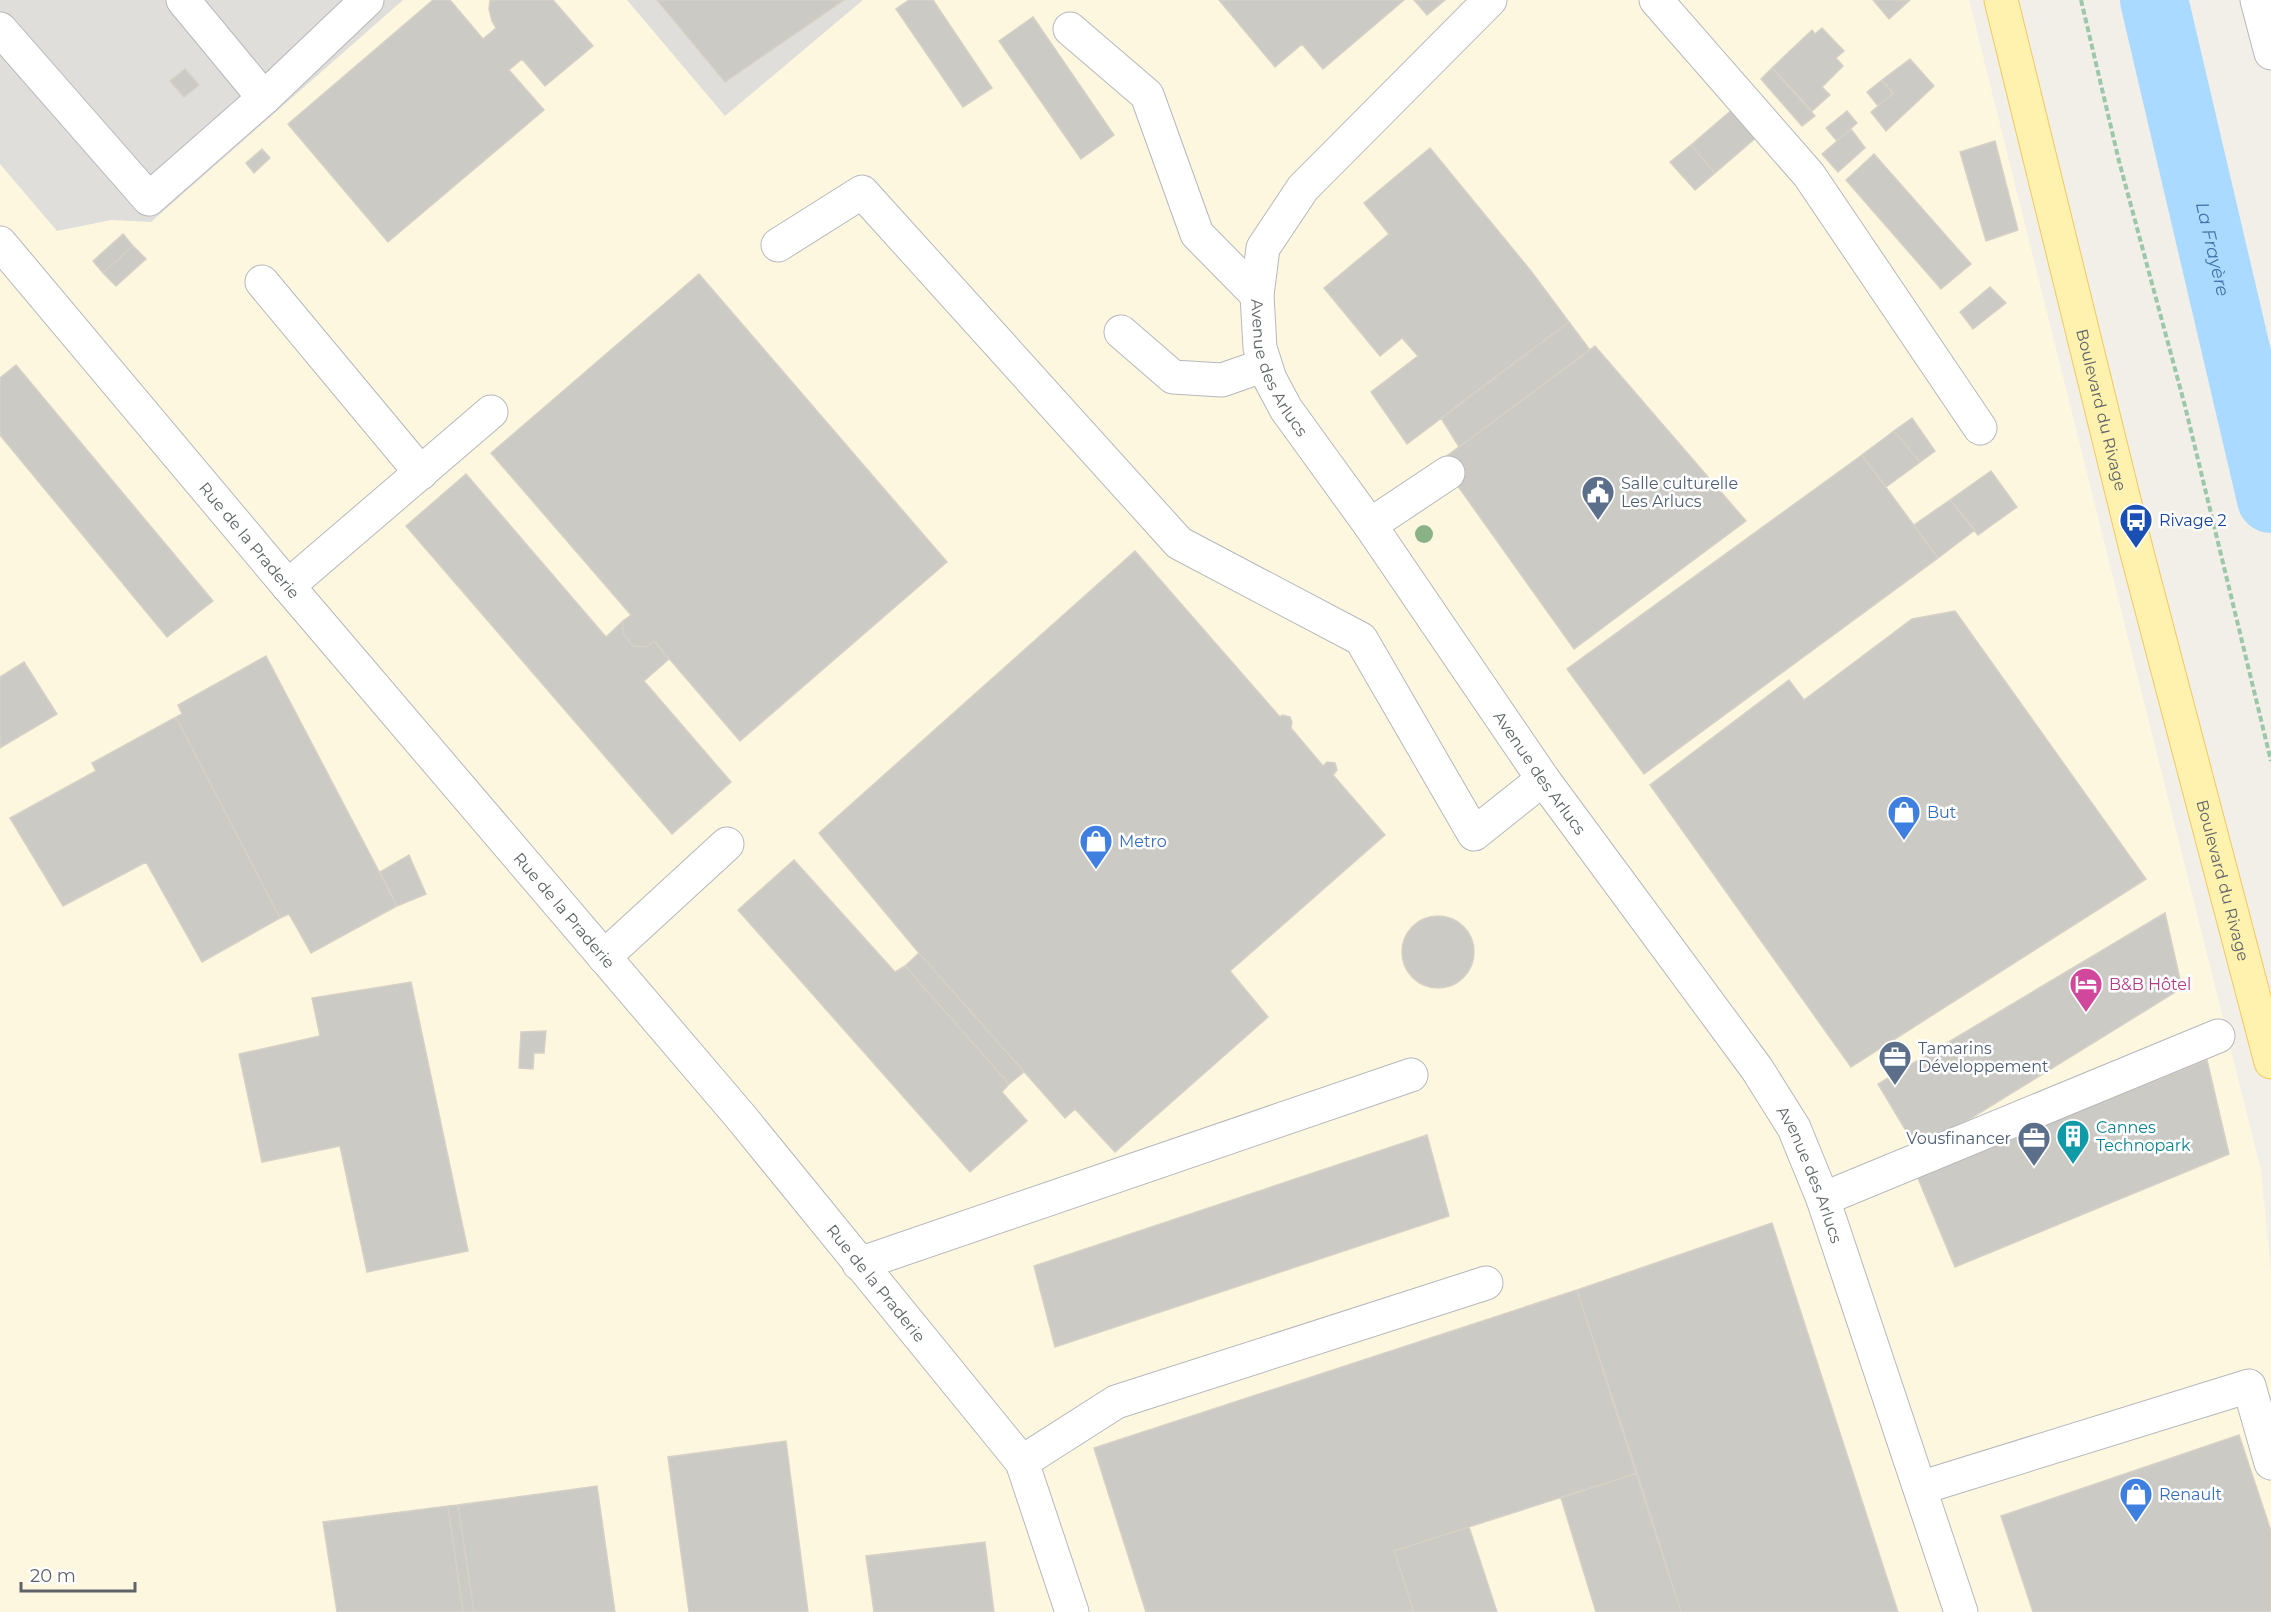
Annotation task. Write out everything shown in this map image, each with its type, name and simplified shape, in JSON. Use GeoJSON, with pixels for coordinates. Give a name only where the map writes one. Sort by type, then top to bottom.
{"type":"FeatureCollection","features":[{"type":"Feature","properties":{"kind":"main road","name":"Boulevard du Rivage"},"geometry":{"type":"LineString","coordinates":[[2001,0],[2136,549],[2271,1062]]}},
{"type":"Feature","properties":{"kind":"street"},"geometry":{"type":"LineString","coordinates":[[183,0],[264,98]]}},
{"type":"Feature","properties":{"kind":"street"},"geometry":{"type":"LineString","coordinates":[[0,29],[149,199],[264,98],[367,0]]}},
{"type":"Feature","properties":{"kind":"street","name":"Avenue des Arlucs"},"geometry":{"type":"LineString","coordinates":[[1490,0],[1303,188],[1263,248],[1257,295],[1260,348],[1270,379],[1286,409],[1371,525],[1543,779],[1757,1069],[1794,1128],[1822,1199],[1961,1612]]}},
{"type":"Feature","properties":{"kind":"street"},"geometry":{"type":"LineString","coordinates":[[1656,0],[1809,175],[1980,428]]}},
{"type":"Feature","properties":{"kind":"street"},"geometry":{"type":"LineString","coordinates":[[2257,0],[2271,53]]}},
{"type":"Feature","properties":{"kind":"street"},"geometry":{"type":"LineString","coordinates":[[1071,29],[1147,95],[1197,234],[1257,295]]}},
{"type":"Feature","properties":{"kind":"street"},"geometry":{"type":"LineString","coordinates":[[778,245],[862,192],[1179,543],[1361,639],[1474,834],[1543,779]]}},
{"type":"Feature","properties":{"kind":"street","name":"Rue de la Praderie"},"geometry":{"type":"LineString","coordinates":[[0,243],[288,586],[740,1116],[1022,1462],[1072,1612]]}},
{"type":"Feature","properties":{"kind":"street"},"geometry":{"type":"LineString","coordinates":[[262,282],[421,473]]}},
{"type":"Feature","properties":{"kind":"street"},"geometry":{"type":"LineString","coordinates":[[1121,332],[1173,377],[1222,380],[1265,364]]}},
{"type":"Feature","properties":{"kind":"street"},"geometry":{"type":"LineString","coordinates":[[288,586],[491,412]]}},
{"type":"Feature","properties":{"kind":"street"},"geometry":{"type":"LineString","coordinates":[[1371,525],[1448,473]]}},
{"type":"Feature","properties":{"kind":"street"},"geometry":{"type":"LineString","coordinates":[[604,957],[727,844]]}},
{"type":"Feature","properties":{"kind":"street"},"geometry":{"type":"LineString","coordinates":[[1822,1199],[2218,1036]]}},
{"type":"Feature","properties":{"kind":"street"},"geometry":{"type":"LineString","coordinates":[[859,1264],[1412,1075]]}},
{"type":"Feature","properties":{"kind":"street"},"geometry":{"type":"LineString","coordinates":[[1022,1462],[1116,1402],[1486,1283]]}},
{"type":"Feature","properties":{"kind":"street"},"geometry":{"type":"LineString","coordinates":[[1920,1488],[2249,1386],[2271,1463]]}},
{"type":"Feature","properties":{"kind":"path"},"geometry":{"type":"LineString","coordinates":[[2081,0],[2119,161],[2185,406],[2271,761]]}},
{"type":"Feature","properties":{"kind":"shaded area"},"geometry":{"type":"Polygon","coordinates":[[[0,0],[1969,0],[2261,1171],[2271,1271],[2271,1612],[0,1612],[0,0]]]}},
{"type":"Feature","properties":{"kind":"shaded area"},"geometry":{"type":"Polygon","coordinates":[[[0,0],[403,0],[151,222],[111,220],[57,231],[0,164],[0,0]]]}},
{"type":"Feature","properties":{"kind":"shaded area"},"geometry":{"type":"Polygon","coordinates":[[[627,0],[863,0],[725,116],[627,0]]]}},
{"type":"Feature","properties":{"kind":"building"},"geometry":{"type":"Polygon","coordinates":[[[433,0],[450,0],[483,39],[496,28],[489,9],[490,0],[553,0],[593,46],[545,86],[522,59],[509,70],[544,110],[388,242],[288,124],[433,0]]]}},
{"type":"Feature","properties":{"kind":"building"},"geometry":{"type":"Polygon","coordinates":[[[657,0],[844,0],[725,82],[657,0]]]}},
{"type":"Feature","properties":{"kind":"building"},"geometry":{"type":"Polygon","coordinates":[[[909,0],[933,0],[992,88],[963,107],[896,9],[909,0]]]}},
{"type":"Feature","properties":{"kind":"building"},"geometry":{"type":"Polygon","coordinates":[[[1219,0],[1404,0],[1323,69],[1302,44],[1275,67],[1219,0]]]}},
{"type":"Feature","properties":{"kind":"building"},"geometry":{"type":"Polygon","coordinates":[[[1414,0],[1445,0],[1427,15],[1414,0]]]}},
{"type":"Feature","properties":{"kind":"building"},"geometry":{"type":"Polygon","coordinates":[[[1873,0],[1910,0],[1889,19],[1873,0]]]}},
{"type":"Feature","properties":{"kind":"building"},"geometry":{"type":"Polygon","coordinates":[[[1033,17],[1114,135],[1081,159],[999,41],[1033,17]]]}},
{"type":"Feature","properties":{"kind":"building"},"geometry":{"type":"Polygon","coordinates":[[[1822,28],[1844,51],[1836,58],[1843,66],[1822,87],[1830,95],[1812,111],[1772,68],[1812,30],[1815,34],[1822,28]]]}},
{"type":"Feature","properties":{"kind":"building"},"geometry":{"type":"Polygon","coordinates":[[[1910,59],[1934,86],[1886,131],[1871,112],[1893,93],[1882,80],[1910,59]]]}},
{"type":"Feature","properties":{"kind":"building"},"geometry":{"type":"Polygon","coordinates":[[[1772,68],[1815,116],[1802,126],[1761,79],[1772,68]]]}},
{"type":"Feature","properties":{"kind":"building"},"geometry":{"type":"Polygon","coordinates":[[[185,69],[199,85],[184,97],[170,81],[185,69]]]}},
{"type":"Feature","properties":{"kind":"building"},"geometry":{"type":"Polygon","coordinates":[[[1882,80],[1893,93],[1878,106],[1867,92],[1882,80]]]}},
{"type":"Feature","properties":{"kind":"building"},"geometry":{"type":"Polygon","coordinates":[[[1734,108],[1758,136],[1715,173],[1691,145],[1734,108]]]}},
{"type":"Feature","properties":{"kind":"building"},"geometry":{"type":"Polygon","coordinates":[[[1847,111],[1857,123],[1837,141],[1826,128],[1847,111]]]}},
{"type":"Feature","properties":{"kind":"building"},"geometry":{"type":"Polygon","coordinates":[[[1851,129],[1865,148],[1838,172],[1822,154],[1851,129]]]}},
{"type":"Feature","properties":{"kind":"building"},"geometry":{"type":"Polygon","coordinates":[[[1995,141],[2018,230],[1986,241],[1960,152],[1995,141]]]}},
{"type":"Feature","properties":{"kind":"building"},"geometry":{"type":"Polygon","coordinates":[[[1691,145],[1715,173],[1695,190],[1670,162],[1691,145]]]}},
{"type":"Feature","properties":{"kind":"building"},"geometry":{"type":"Polygon","coordinates":[[[1430,148],[1531,271],[1569,322],[1407,444],[1371,392],[1418,356],[1402,338],[1380,356],[1324,288],[1389,234],[1364,203],[1430,148]]]}},
{"type":"Feature","properties":{"kind":"building"},"geometry":{"type":"Polygon","coordinates":[[[262,149],[270,158],[254,173],[246,163],[262,149]]]}},
{"type":"Feature","properties":{"kind":"building"},"geometry":{"type":"Polygon","coordinates":[[[1874,154],[1971,264],[1941,289],[1846,180],[1874,154]]]}},
{"type":"Feature","properties":{"kind":"building"},"geometry":{"type":"Polygon","coordinates":[[[123,234],[133,246],[103,273],[93,261],[123,234]]]}},
{"type":"Feature","properties":{"kind":"building"},"geometry":{"type":"Polygon","coordinates":[[[133,246],[146,259],[116,286],[103,273],[133,246]]]}},
{"type":"Feature","properties":{"kind":"building"},"geometry":{"type":"Polygon","coordinates":[[[699,274],[947,562],[740,741],[654,641],[646,647],[633,646],[623,634],[623,621],[631,615],[491,453],[699,274]]]}},
{"type":"Feature","properties":{"kind":"building"},"geometry":{"type":"Polygon","coordinates":[[[1990,287],[2006,303],[1973,329],[1960,312],[1990,287]]]}},
{"type":"Feature","properties":{"kind":"building"},"geometry":{"type":"Polygon","coordinates":[[[1569,322],[1590,350],[1459,447],[1441,418],[1569,322]]]}},
{"type":"Feature","properties":{"kind":"building"},"geometry":{"type":"Polygon","coordinates":[[[1595,346],[1746,521],[1574,649],[1440,461],[1595,346]]]}},
{"type":"Feature","properties":{"kind":"building"},"geometry":{"type":"Polygon","coordinates":[[[16,365],[213,601],[167,637],[0,435],[0,378],[16,365]]]}},
{"type":"Feature","properties":{"kind":"building"},"geometry":{"type":"Polygon","coordinates":[[[1912,418],[1935,451],[1920,462],[1894,431],[1912,418]]]}},
{"type":"Feature","properties":{"kind":"building"},"geometry":{"type":"Polygon","coordinates":[[[1894,431],[1920,462],[1886,487],[1862,455],[1894,431]]]}},
{"type":"Feature","properties":{"kind":"building"},"geometry":{"type":"Polygon","coordinates":[[[1862,455],[1938,558],[1644,774],[1567,669],[1862,455]]]}},
{"type":"Feature","properties":{"kind":"building"},"geometry":{"type":"Polygon","coordinates":[[[1991,471],[2017,507],[1978,535],[1950,500],[1991,471]]]}},
{"type":"Feature","properties":{"kind":"building"},"geometry":{"type":"Polygon","coordinates":[[[466,474],[606,637],[623,621],[623,634],[633,646],[646,647],[654,641],[669,659],[644,681],[731,782],[672,834],[406,526],[466,474]]]}},
{"type":"Feature","properties":{"kind":"building"},"geometry":{"type":"Polygon","coordinates":[[[1950,500],[1975,530],[1938,558],[1914,525],[1950,500]]]}},
{"type":"Feature","properties":{"kind":"building"},"geometry":{"type":"Polygon","coordinates":[[[1135,551],[1280,717],[1282,715],[1290,717],[1291,728],[1323,766],[1327,762],[1335,763],[1337,770],[1333,775],[1385,835],[1230,971],[1268,1017],[1115,1152],[1075,1109],[1065,1118],[919,953],[819,833],[1135,551]]]}},
{"type":"Feature","properties":{"kind":"building","name":"But"},"geometry":{"type":"Polygon","coordinates":[[[1955,611],[2146,879],[1851,1067],[1650,785],[1789,680],[1804,700],[1912,619],[1955,611]]]}},
{"type":"Feature","properties":{"kind":"building"},"geometry":{"type":"Polygon","coordinates":[[[266,656],[397,906],[311,953],[289,914],[280,918],[176,717],[182,714],[178,705],[266,656]]]}},
{"type":"Feature","properties":{"kind":"building"},"geometry":{"type":"Polygon","coordinates":[[[24,662],[57,714],[0,748],[0,677],[24,662]]]}},
{"type":"Feature","properties":{"kind":"building"},"geometry":{"type":"Polygon","coordinates":[[[176,717],[280,918],[202,962],[146,862],[63,906],[10,818],[96,771],[92,763],[176,717]]]}},
{"type":"Feature","properties":{"kind":"building"},"geometry":{"type":"Polygon","coordinates":[[[409,855],[426,894],[397,906],[380,872],[409,855]]]}},
{"type":"Feature","properties":{"kind":"building"},"geometry":{"type":"Polygon","coordinates":[[[794,860],[895,972],[905,966],[1009,1084],[1002,1092],[1027,1121],[970,1172],[738,910],[794,860]]]}},
{"type":"Feature","properties":{"kind":"building"},"geometry":{"type":"Polygon","coordinates":[[[2165,913],[2182,988],[1918,1151],[1878,1084],[2165,913]]]}},
{"type":"Feature","properties":{"kind":"building"},"geometry":{"type":"Polygon","coordinates":[[[1438,916],[1458,922],[1468,932],[1474,952],[1468,972],[1458,982],[1438,988],[1418,982],[1408,972],[1402,952],[1408,932],[1418,922],[1438,916]]]}},
{"type":"Feature","properties":{"kind":"building"},"geometry":{"type":"Polygon","coordinates":[[[919,953],[1024,1072],[1009,1084],[905,966],[919,953]]]}},
{"type":"Feature","properties":{"kind":"building"},"geometry":{"type":"Polygon","coordinates":[[[411,982],[468,1251],[367,1272],[340,1146],[262,1162],[239,1054],[320,1036],[312,998],[411,982]]]}},
{"type":"Feature","properties":{"kind":"building"},"geometry":{"type":"Polygon","coordinates":[[[546,1031],[544,1053],[534,1053],[533,1069],[519,1068],[521,1032],[546,1031]]]}},
{"type":"Feature","properties":{"kind":"building","name":"Cannes Technopark"},"geometry":{"type":"Polygon","coordinates":[[[2207,1060],[2229,1154],[1955,1267],[1917,1176],[2207,1060]]]}},
{"type":"Feature","properties":{"kind":"building"},"geometry":{"type":"Polygon","coordinates":[[[1427,1135],[1449,1216],[1055,1347],[1034,1266],[1427,1135]]]}},
{"type":"Feature","properties":{"kind":"building"},"geometry":{"type":"Polygon","coordinates":[[[1772,1223],[1898,1612],[1681,1612],[1577,1290],[1772,1223]]]}},
{"type":"Feature","properties":{"kind":"building"},"geometry":{"type":"Polygon","coordinates":[[[1577,1290],[1637,1473],[1394,1551],[1414,1612],[1146,1612],[1094,1448],[1577,1290]]]}},
{"type":"Feature","properties":{"kind":"building","name":"Renault"},"geometry":{"type":"Polygon","coordinates":[[[2239,1435],[2271,1531],[2271,1612],[2033,1612],[2001,1516],[2239,1435]]]}},
{"type":"Feature","properties":{"kind":"building"},"geometry":{"type":"Polygon","coordinates":[[[786,1441],[808,1612],[689,1612],[668,1457],[786,1441]]]}},
{"type":"Feature","properties":{"kind":"building"},"geometry":{"type":"Polygon","coordinates":[[[1637,1473],[1681,1612],[1596,1612],[1561,1498],[1637,1473]]]}},
{"type":"Feature","properties":{"kind":"building"},"geometry":{"type":"Polygon","coordinates":[[[597,1486],[615,1612],[474,1612],[458,1505],[597,1486]]]}},
{"type":"Feature","properties":{"kind":"building"},"geometry":{"type":"Polygon","coordinates":[[[458,1505],[474,1612],[463,1612],[448,1506],[458,1505]]]}},
{"type":"Feature","properties":{"kind":"building"},"geometry":{"type":"Polygon","coordinates":[[[448,1506],[463,1612],[337,1612],[323,1522],[448,1506]]]}},
{"type":"Feature","properties":{"kind":"building"},"geometry":{"type":"Polygon","coordinates":[[[1469,1527],[1497,1612],[1414,1612],[1394,1551],[1469,1527]]]}},
{"type":"Feature","properties":{"kind":"building"},"geometry":{"type":"Polygon","coordinates":[[[985,1542],[994,1612],[874,1612],[866,1556],[985,1542]]]}},
{"type":"Feature","properties":{"kind":"waterway","name":"La Frayère"},"geometry":{"type":"LineString","coordinates":[[2154,0],[2271,499]]}},
{"type":"Feature","properties":{"kind":"place","name":"Salle culturelle Les Arlucs"},"geometry":{"type":"Point","coordinates":[1598,521]}},
{"type":"Feature","properties":{"kind":"place","name":"Rivage 2"},"geometry":{"type":"Point","coordinates":[2136,549]}},
{"type":"Feature","properties":{"kind":"place","name":"But"},"geometry":{"type":"Point","coordinates":[1904,841]}},
{"type":"Feature","properties":{"kind":"place","name":"Metro"},"geometry":{"type":"Point","coordinates":[1096,870]}},
{"type":"Feature","properties":{"kind":"place","name":"B&B Hôtel"},"geometry":{"type":"Point","coordinates":[2086,1013]}},
{"type":"Feature","properties":{"kind":"place","name":"Tamarins Développement"},"geometry":{"type":"Point","coordinates":[1895,1086]}},
{"type":"Feature","properties":{"kind":"place","name":"Cannes Technopark"},"geometry":{"type":"Point","coordinates":[2073,1165]}},
{"type":"Feature","properties":{"kind":"place","name":"Vousfinancer"},"geometry":{"type":"Point","coordinates":[2034,1167]}},
{"type":"Feature","properties":{"kind":"place","name":"Renault"},"geometry":{"type":"Point","coordinates":[2136,1523]}}]}
